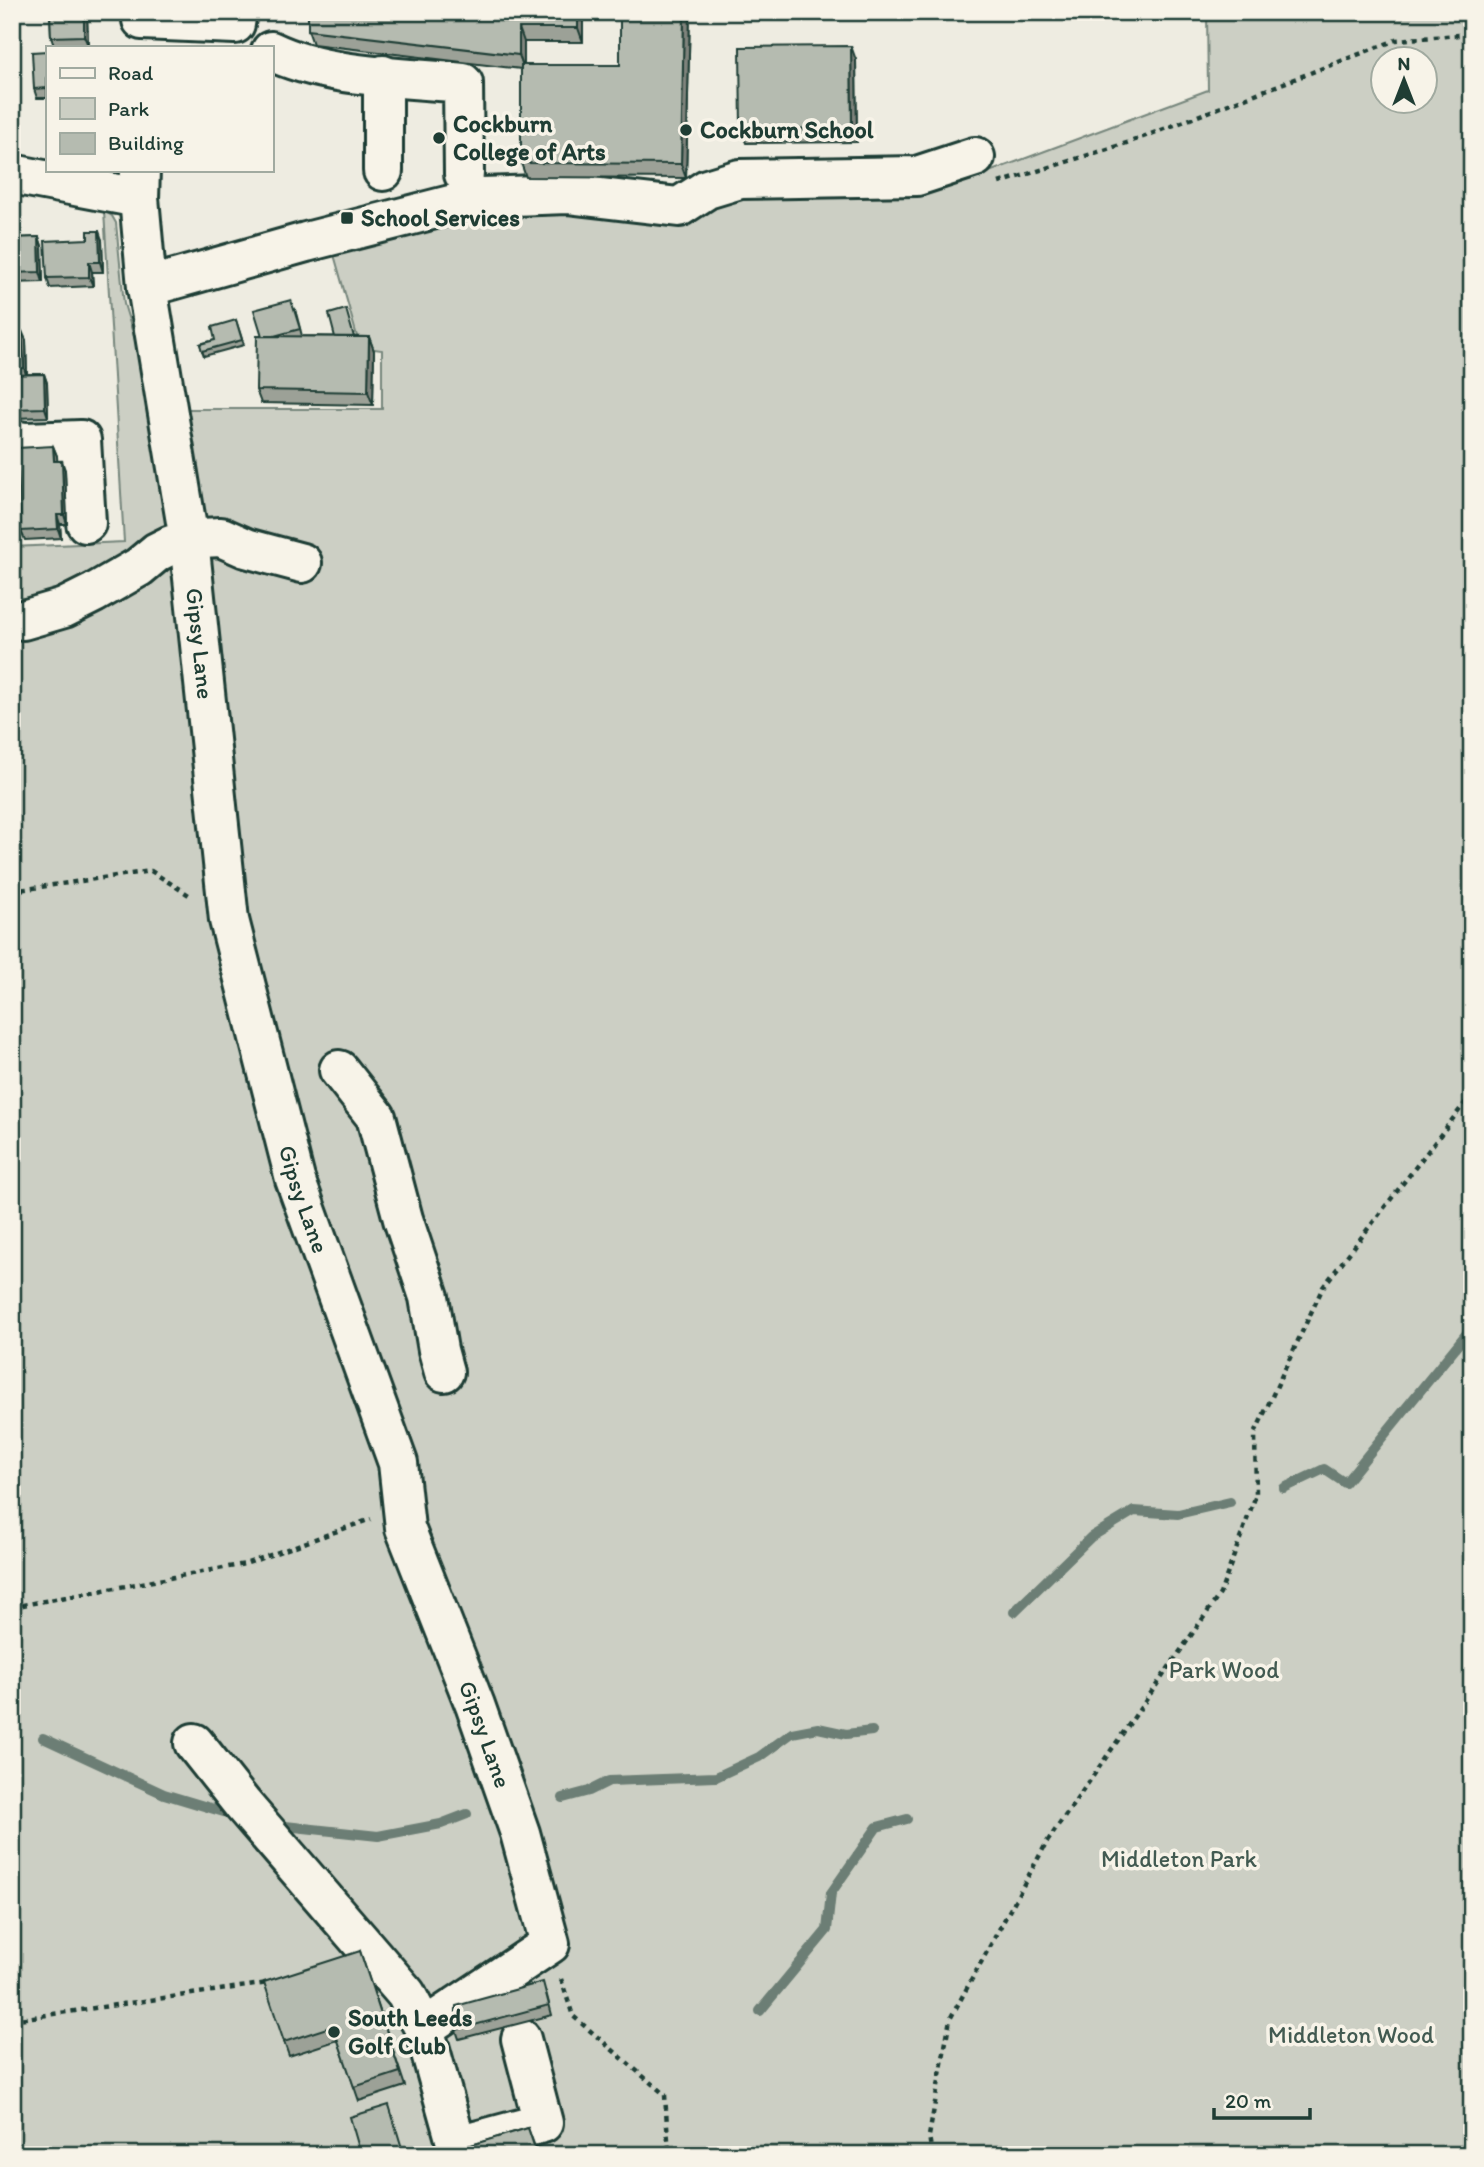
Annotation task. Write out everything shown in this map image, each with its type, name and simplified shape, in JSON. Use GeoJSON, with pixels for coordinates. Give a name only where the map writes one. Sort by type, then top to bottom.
{"type":"FeatureCollection","features":[{"type":"Feature","properties":{"kind":"street"},"geometry":{"type":"LineString","coordinates":[[142,27],[236,18],[263,46]]}},
{"type":"Feature","properties":{"kind":"street"},"geometry":{"type":"LineString","coordinates":[[273,52],[331,69],[463,83],[464,174]]}},
{"type":"Feature","properties":{"kind":"street"},"geometry":{"type":"LineString","coordinates":[[383,75],[383,171]]}},
{"type":"Feature","properties":{"kind":"street"},"geometry":{"type":"LineString","coordinates":[[146,287],[482,197],[567,194],[679,207],[707,189],[740,179],[917,176],[981,172]]}},
{"type":"Feature","properties":{"kind":"street"},"geometry":{"type":"LineString","coordinates":[[12,174],[140,184]]}},
{"type":"Feature","properties":{"kind":"street","name":"Gipsy Lane"},"geometry":{"type":"LineString","coordinates":[[140,184],[146,287],[189,545],[229,920],[295,1179],[398,1463],[405,1528],[475,1704],[520,1833],[550,1944]]}},
{"type":"Feature","properties":{"kind":"street"},"geometry":{"type":"LineString","coordinates":[[12,440],[81,440],[86,523]]}},
{"type":"Feature","properties":{"kind":"street"},"geometry":{"type":"LineString","coordinates":[[23,621],[64,608],[94,593],[171,545],[189,545],[201,538],[221,537],[246,548],[302,563]]}},
{"type":"Feature","properties":{"kind":"street"},"geometry":{"type":"LineString","coordinates":[[339,1070],[376,1117],[403,1219],[429,1297],[444,1372]]}},
{"type":"Feature","properties":{"kind":"street"},"geometry":{"type":"LineString","coordinates":[[194,1744],[253,1817],[406,1994],[424,2028],[457,2146],[543,2123],[521,2039]]}},
{"type":"Feature","properties":{"kind":"street"},"geometry":{"type":"LineString","coordinates":[[424,2028],[550,1944]]}},
{"type":"Feature","properties":{"kind":"path"},"geometry":{"type":"LineString","coordinates":[[981,172],[1130,142],[1396,40],[1472,34]]}},
{"type":"Feature","properties":{"kind":"path"},"geometry":{"type":"LineString","coordinates":[[12,891],[151,871],[229,920]]}},
{"type":"Feature","properties":{"kind":"path"},"geometry":{"type":"LineString","coordinates":[[932,2155],[929,2136],[950,2019],[1047,1842],[1220,1594],[1256,1495],[1255,1433],[1323,1287],[1472,1094]]}},
{"type":"Feature","properties":{"kind":"path"},"geometry":{"type":"LineString","coordinates":[[12,1607],[245,1564],[403,1507]]}},
{"type":"Feature","properties":{"kind":"path"},"geometry":{"type":"LineString","coordinates":[[550,1944],[573,2016],[665,2095],[669,2155]]}},
{"type":"Feature","properties":{"kind":"path"},"geometry":{"type":"LineString","coordinates":[[12,2020],[260,1986],[272,1982]]}},
{"type":"Feature","properties":{"kind":"green space","name":"South Leeds Golf Club"},"geometry":{"type":"Polygon","coordinates":[[[1207,12],[1472,12],[1472,2155],[12,2155],[12,547],[124,542],[104,211],[112,216],[116,223],[124,304],[139,353],[180,409],[382,409],[382,350],[360,347],[326,226],[397,204],[844,195],[949,187],[1208,90],[1207,12]]]}},
{"type":"Feature","properties":{"kind":"building"},"geometry":{"type":"Polygon","coordinates":[[[50,12],[84,12],[84,36],[51,37],[50,12]]]}},
{"type":"Feature","properties":{"kind":"building"},"geometry":{"type":"Polygon","coordinates":[[[308,12],[578,12],[578,28],[519,28],[519,55],[308,30],[308,12]]]}},
{"type":"Feature","properties":{"kind":"building"},"geometry":{"type":"Polygon","coordinates":[[[626,12],[684,12],[681,164],[521,163],[521,65],[620,65],[620,19],[626,19],[626,12]]]}},
{"type":"Feature","properties":{"kind":"building"},"geometry":{"type":"Polygon","coordinates":[[[851,46],[852,128],[741,129],[740,47],[851,46]]]}},
{"type":"Feature","properties":{"kind":"building"},"geometry":{"type":"Polygon","coordinates":[[[46,51],[46,88],[34,89],[32,52],[46,51]]]}},
{"type":"Feature","properties":{"kind":"building"},"geometry":{"type":"Polygon","coordinates":[[[88,231],[99,231],[100,262],[89,262],[89,277],[47,278],[45,241],[88,239],[88,231]]]}},
{"type":"Feature","properties":{"kind":"building"},"geometry":{"type":"Polygon","coordinates":[[[39,237],[40,272],[12,273],[12,238],[39,237]]]}},
{"type":"Feature","properties":{"kind":"building"},"geometry":{"type":"Polygon","coordinates":[[[291,300],[300,329],[274,336],[262,336],[254,310],[291,300]]]}},
{"type":"Feature","properties":{"kind":"building"},"geometry":{"type":"Polygon","coordinates":[[[346,309],[354,337],[335,337],[329,314],[346,309]]]}},
{"type":"Feature","properties":{"kind":"building"},"geometry":{"type":"Polygon","coordinates":[[[236,320],[242,340],[202,351],[200,344],[215,340],[212,327],[236,320]]]}},
{"type":"Feature","properties":{"kind":"building"},"geometry":{"type":"Polygon","coordinates":[[[12,331],[22,331],[24,368],[12,369],[12,331]]]}},
{"type":"Feature","properties":{"kind":"building"},"geometry":{"type":"Polygon","coordinates":[[[257,336],[369,337],[368,392],[256,390],[257,336]]]}},
{"type":"Feature","properties":{"kind":"building"},"geometry":{"type":"Polygon","coordinates":[[[44,374],[45,408],[12,409],[12,375],[44,374]]]}},
{"type":"Feature","properties":{"kind":"building"},"geometry":{"type":"Polygon","coordinates":[[[53,446],[54,461],[62,461],[64,515],[57,515],[58,529],[21,531],[17,448],[53,446]]]}},
{"type":"Feature","properties":{"kind":"building","name":"South Leeds Golf Club"},"geometry":{"type":"Polygon","coordinates":[[[360,1951],[400,2072],[354,2087],[333,2026],[284,2042],[264,1982],[360,1951]]]}},
{"type":"Feature","properties":{"kind":"building"},"geometry":{"type":"Polygon","coordinates":[[[543,1982],[549,2005],[456,2030],[456,2006],[543,1982]]]}},
{"type":"Feature","properties":{"kind":"building"},"geometry":{"type":"Polygon","coordinates":[[[389,2105],[404,2155],[361,2155],[350,2117],[389,2105]]]}},
{"type":"Feature","properties":{"kind":"building"},"geometry":{"type":"Polygon","coordinates":[[[528,2128],[535,2149],[514,2155],[438,2155],[528,2128]]]}},
{"type":"Feature","properties":{"kind":"waterway"},"geometry":{"type":"LineString","coordinates":[[1284,1488],[1324,1469],[1345,1483],[1472,1327]]}},
{"type":"Feature","properties":{"kind":"waterway"},"geometry":{"type":"LineString","coordinates":[[1014,1612],[1091,1537],[1134,1511],[1178,1514],[1230,1502]]}},
{"type":"Feature","properties":{"kind":"waterway"},"geometry":{"type":"LineString","coordinates":[[563,1798],[589,1791],[609,1781],[716,1777],[759,1757],[792,1733],[818,1728],[846,1734],[872,1731]]}},
{"type":"Feature","properties":{"kind":"waterway"},"geometry":{"type":"LineString","coordinates":[[43,1738],[164,1794],[237,1816]]}},
{"type":"Feature","properties":{"kind":"waterway"},"geometry":{"type":"LineString","coordinates":[[276,1825],[378,1836],[441,1824],[467,1814]]}},
{"type":"Feature","properties":{"kind":"waterway"},"geometry":{"type":"LineString","coordinates":[[760,2011],[827,1930],[831,1893],[877,1827],[907,1819]]}},
{"type":"Feature","properties":{"kind":"place","name":"Cockburn School"},"geometry":{"type":"Point","coordinates":[686,130]}},
{"type":"Feature","properties":{"kind":"place","name":"Cockburn College of Arts"},"geometry":{"type":"Point","coordinates":[439,138]}},
{"type":"Feature","properties":{"kind":"place","name":"School Services"},"geometry":{"type":"Point","coordinates":[347,218]}},
{"type":"Feature","properties":{"kind":"place","name":"South Leeds Golf Club"},"geometry":{"type":"Point","coordinates":[334,2032]}},
{"type":"Feature","properties":{"kind":"park label","name":"Park Wood"},"geometry":{"type":"Point","coordinates":[1224,1670]}},
{"type":"Feature","properties":{"kind":"park label","name":"Middleton Park"},"geometry":{"type":"Point","coordinates":[1179,1859]}},
{"type":"Feature","properties":{"kind":"park label","name":"Middleton Wood"},"geometry":{"type":"Point","coordinates":[1351,2035]}}]}
